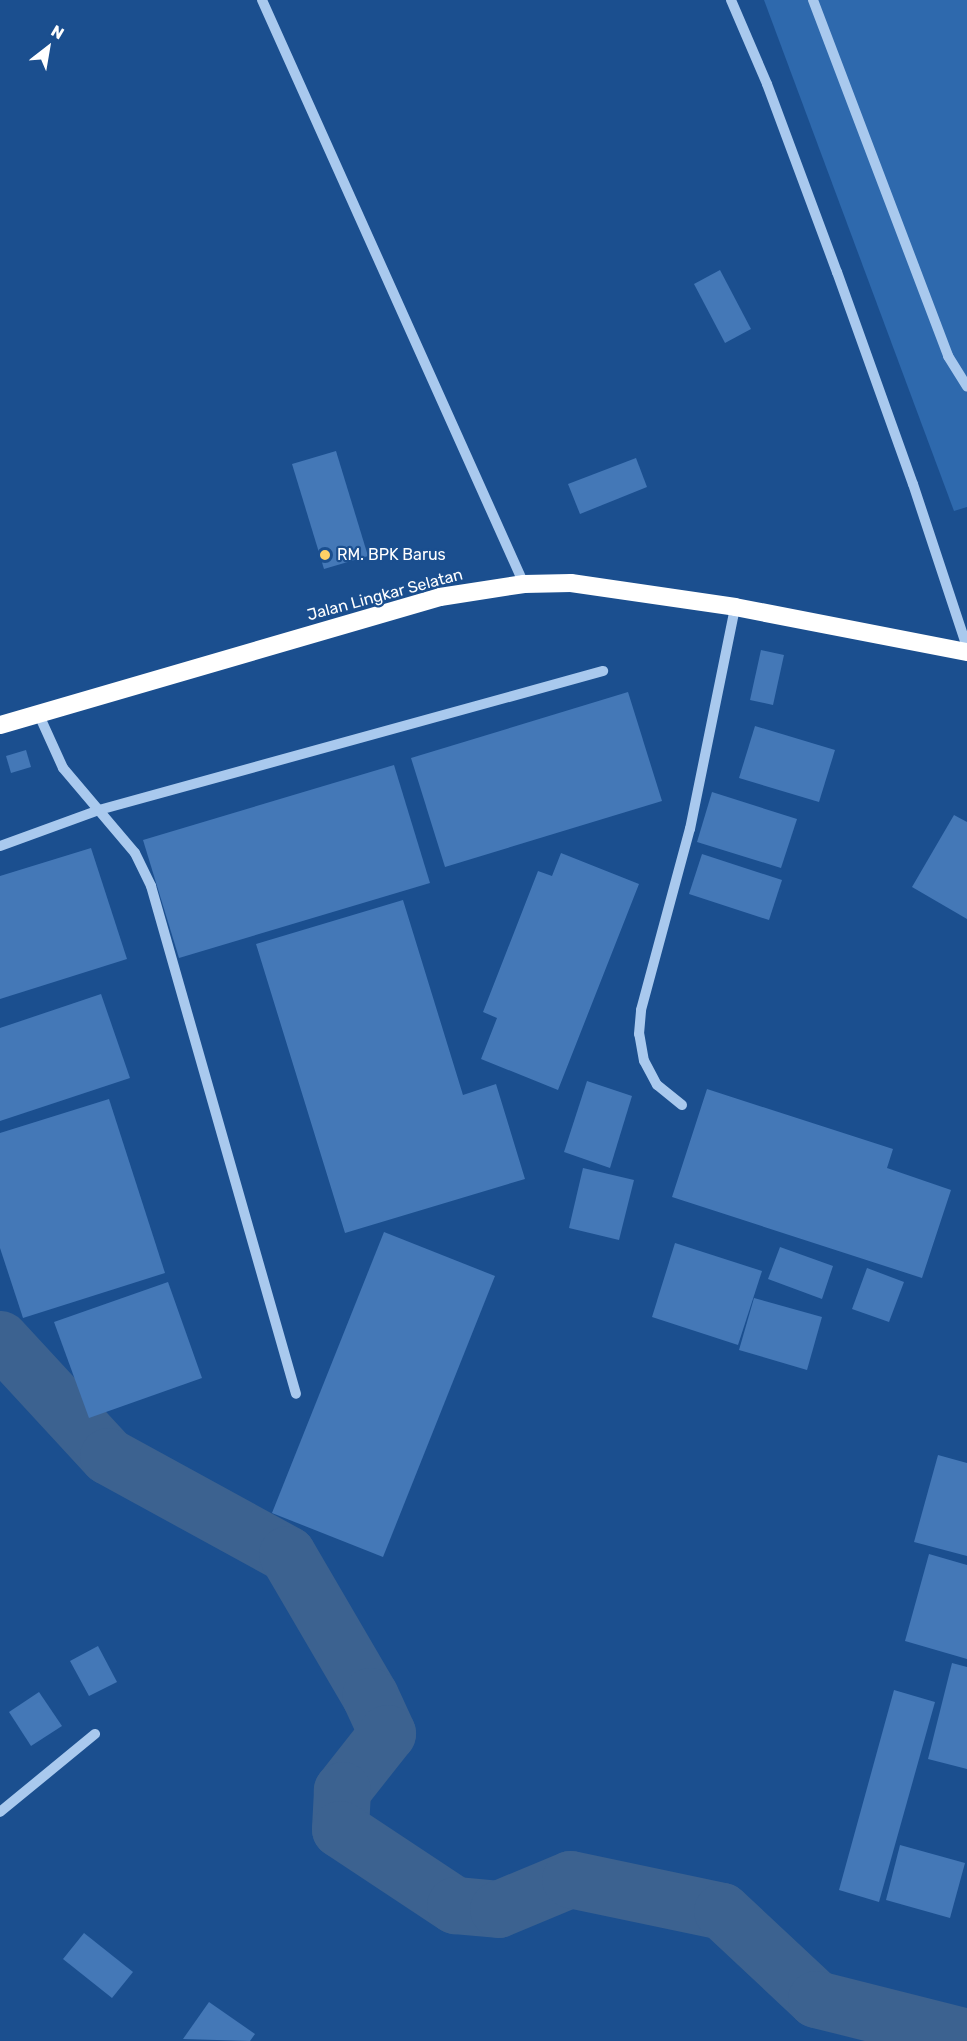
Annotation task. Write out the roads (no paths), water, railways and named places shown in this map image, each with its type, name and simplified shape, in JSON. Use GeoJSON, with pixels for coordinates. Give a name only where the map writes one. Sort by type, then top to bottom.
{"type":"FeatureCollection","features":[{"type":"Feature","properties":{"kind":"highway","name":"Jalan Lingkar Selatan"},"geometry":{"type":"LineString","coordinates":[[0,725],[440,597],[524,584],[571,583],[735,607],[967,649]]}},
{"type":"Feature","properties":{"kind":"street"},"geometry":{"type":"LineString","coordinates":[[262,0],[524,584]]}},
{"type":"Feature","properties":{"kind":"street"},"geometry":{"type":"LineString","coordinates":[[731,0],[767,84],[841,283],[913,484],[967,649]]}},
{"type":"Feature","properties":{"kind":"street"},"geometry":{"type":"LineString","coordinates":[[813,0],[948,356],[967,387]]}},
{"type":"Feature","properties":{"kind":"street"},"geometry":{"type":"LineString","coordinates":[[682,1105],[657,1085],[644,1061],[639,1034],[641,1010],[690,829],[735,607]]}},
{"type":"Feature","properties":{"kind":"street"},"geometry":{"type":"LineString","coordinates":[[0,846],[99,810],[603,671]]}},
{"type":"Feature","properties":{"kind":"street"},"geometry":{"type":"LineString","coordinates":[[39,715],[63,768],[135,853],[151,886],[296,1394]]}},
{"type":"Feature","properties":{"kind":"street"},"geometry":{"type":"LineString","coordinates":[[0,1812],[95,1734]]}},
{"type":"Feature","properties":{"kind":"waterway"},"geometry":{"type":"LineString","coordinates":[[0,1339],[108,1456],[287,1554],[370,1696],[387,1733],[342,1790],[340,1829],[455,1905],[498,1909],[570,1879],[722,1911],[816,1999],[967,2037]]}},
{"type":"Feature","properties":{"kind":"place","name":"RM. BPK Barus"},"geometry":{"type":"Point","coordinates":[325,555]}}]}
